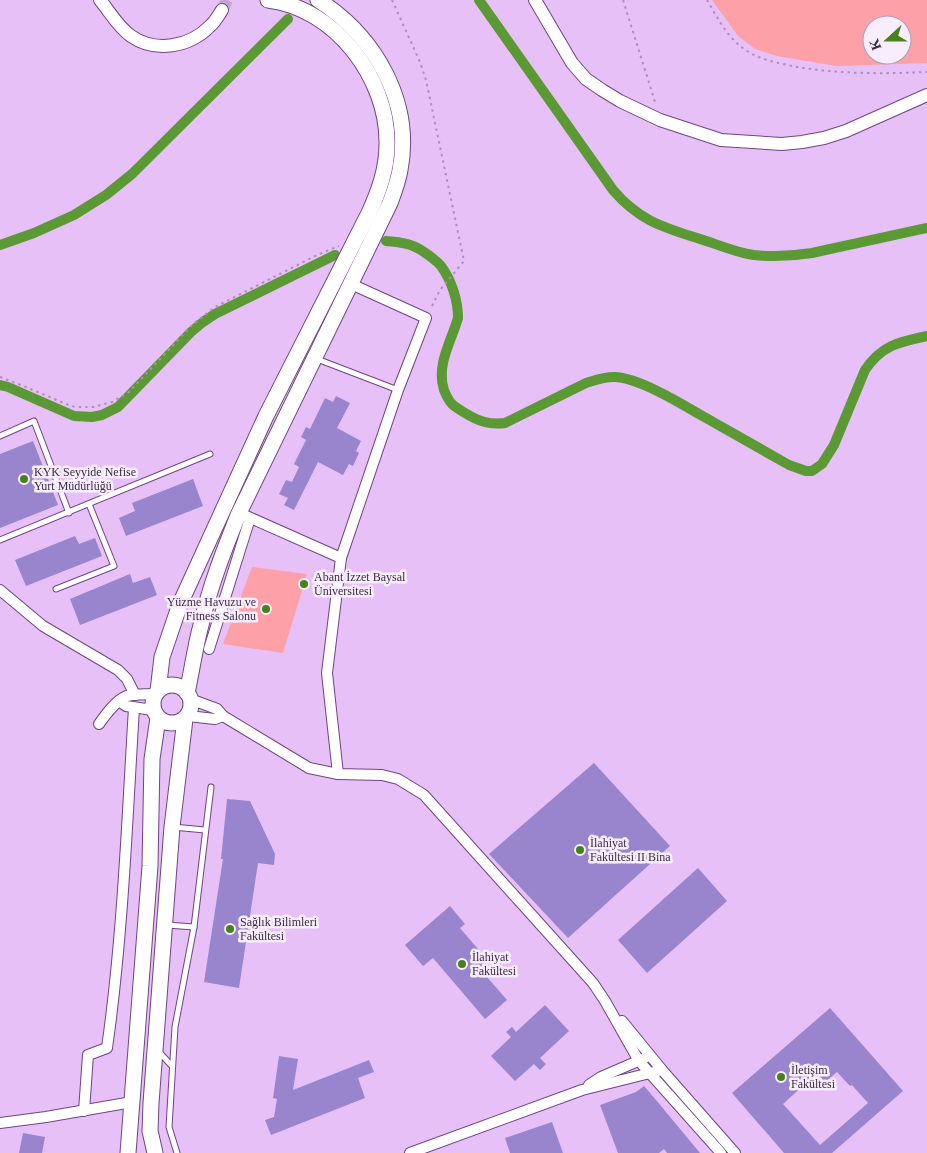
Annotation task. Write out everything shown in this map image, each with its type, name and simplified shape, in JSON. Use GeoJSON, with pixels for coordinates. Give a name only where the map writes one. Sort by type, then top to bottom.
{"type":"FeatureCollection","features":[{"type":"Feature","properties":{"kind":"main road"},"geometry":{"type":"LineString","coordinates":[[128,1153],[150,866],[152,759],[156,714],[153,700],[162,657],[180,604],[266,416],[378,193],[386,161],[385,122],[381,104],[366,69],[355,54],[327,25],[311,14],[268,0]]}},
{"type":"Feature","properties":{"kind":"main road"},"geometry":{"type":"LineString","coordinates":[[156,714],[162,722],[175,724],[181,722],[190,712],[189,696],[200,627],[221,557],[244,516],[315,358],[390,203],[400,170],[402,141],[400,119],[395,97],[378,58],[350,24],[334,10],[318,0]]}},
{"type":"Feature","properties":{"kind":"main road"},"geometry":{"type":"LineString","coordinates":[[156,692],[165,686],[177,685],[183,688],[189,696]]}},
{"type":"Feature","properties":{"kind":"main road"},"geometry":{"type":"LineString","coordinates":[[155,1153],[150,1131],[151,1103],[172,827],[186,717]]}},
{"type":"Feature","properties":{"kind":"street"},"geometry":{"type":"LineString","coordinates":[[100,0],[130,35],[140,42],[150,45],[170,46],[188,41],[209,27],[222,10]]}},
{"type":"Feature","properties":{"kind":"street"},"geometry":{"type":"LineString","coordinates":[[535,0],[572,63],[586,79],[620,101],[660,120],[721,140],[782,144],[824,138],[846,131],[927,95]]}},
{"type":"Feature","properties":{"kind":"street"},"geometry":{"type":"LineString","coordinates":[[338,774],[326,673],[341,558],[398,390],[426,318],[351,284]]}},
{"type":"Feature","properties":{"kind":"street"},"geometry":{"type":"LineString","coordinates":[[208,649],[244,516],[341,558]]}},
{"type":"Feature","properties":{"kind":"street"},"geometry":{"type":"LineString","coordinates":[[0,590],[43,626],[118,670],[127,679],[135,695]]}},
{"type":"Feature","properties":{"kind":"street"},"geometry":{"type":"LineString","coordinates":[[99,724],[119,701],[126,697],[156,692]]}},
{"type":"Feature","properties":{"kind":"street"},"geometry":{"type":"LineString","coordinates":[[189,696],[217,709],[223,716],[310,768],[338,774],[382,775],[398,779],[424,795],[593,983],[639,1060],[721,1153]]}},
{"type":"Feature","properties":{"kind":"street"},"geometry":{"type":"LineString","coordinates":[[119,701],[126,706],[156,714]]}},
{"type":"Feature","properties":{"kind":"street"},"geometry":{"type":"LineString","coordinates":[[84,1111],[88,1055],[107,1048],[111,1018],[119,953],[134,708]]}},
{"type":"Feature","properties":{"kind":"street"},"geometry":{"type":"LineString","coordinates":[[186,717],[215,719],[223,716]]}},
{"type":"Feature","properties":{"kind":"street"},"geometry":{"type":"LineString","coordinates":[[605,1002],[735,1153]]}},
{"type":"Feature","properties":{"kind":"street"},"geometry":{"type":"LineString","coordinates":[[582,1090],[601,1077],[650,1055]]}},
{"type":"Feature","properties":{"kind":"street"},"geometry":{"type":"LineString","coordinates":[[410,1153],[582,1090],[662,1070]]}},
{"type":"Feature","properties":{"kind":"street"},"geometry":{"type":"LineString","coordinates":[[0,1123],[132,1102]]}},
{"type":"Feature","properties":{"kind":"lane"},"geometry":{"type":"LineString","coordinates":[[315,358],[398,390]]}},
{"type":"Feature","properties":{"kind":"lane"},"geometry":{"type":"LineString","coordinates":[[0,436],[34,422],[69,513]]}},
{"type":"Feature","properties":{"kind":"lane"},"geometry":{"type":"LineString","coordinates":[[0,540],[210,454]]}},
{"type":"Feature","properties":{"kind":"lane"},"geometry":{"type":"LineString","coordinates":[[56,589],[114,566],[89,504]]}},
{"type":"Feature","properties":{"kind":"lane"},"geometry":{"type":"LineString","coordinates":[[177,1153],[169,1127],[175,1027],[194,927],[211,787]]}},
{"type":"Feature","properties":{"kind":"lane"},"geometry":{"type":"LineString","coordinates":[[172,827],[205,830]]}},
{"type":"Feature","properties":{"kind":"lane"},"geometry":{"type":"LineString","coordinates":[[165,924],[194,927]]}},
{"type":"Feature","properties":{"kind":"lane"},"geometry":{"type":"LineString","coordinates":[[156,1049],[172,1066]]}},
{"type":"Feature","properties":{"kind":"path"},"geometry":{"type":"LineString","coordinates":[[392,0],[420,62],[426,80],[463,261],[440,290],[426,318]]}},
{"type":"Feature","properties":{"kind":"path"},"geometry":{"type":"LineString","coordinates":[[622,0],[660,120]]}},
{"type":"Feature","properties":{"kind":"path"},"geometry":{"type":"LineString","coordinates":[[707,0],[730,36],[743,48],[757,56],[778,63],[822,71],[898,74],[927,72]]}},
{"type":"Feature","properties":{"kind":"path"},"geometry":{"type":"LineString","coordinates":[[0,377],[66,404],[93,407],[112,402],[129,392],[192,325],[216,307],[317,255],[339,245],[354,244]]}},
{"type":"Feature","properties":{"kind":"shaded area"},"geometry":{"type":"Polygon","coordinates":[[[712,0],[927,0],[927,63],[912,63],[912,15],[862,15],[862,65],[866,65],[836,66],[777,56],[755,49],[738,36],[712,0]]]}},
{"type":"Feature","properties":{"kind":"shaded area","name":"Yüzme Havuzu ve Fitness Salonu"},"geometry":{"type":"Polygon","coordinates":[[[252,567],[307,574],[283,653],[223,644],[252,567]]]}},
{"type":"Feature","properties":{"kind":"building"},"geometry":{"type":"Polygon","coordinates":[[[336,396],[350,403],[337,428],[361,441],[356,451],[359,453],[353,466],[349,464],[343,475],[318,462],[294,510],[284,505],[288,498],[279,494],[286,480],[292,482],[299,467],[294,464],[306,440],[301,437],[306,427],[310,429],[325,398],[333,402],[336,396]]]}},
{"type":"Feature","properties":{"kind":"building","name":"KYK Seyyide Nefise Yurt Müdürlüğü"},"geometry":{"type":"Polygon","coordinates":[[[33,441],[58,505],[0,528],[0,454],[33,441]]]}},
{"type":"Feature","properties":{"kind":"building","name":"KYK Seyyide Nefise Yurt Müdürlüğü"},"geometry":{"type":"Polygon","coordinates":[[[193,479],[203,506],[126,536],[119,518],[135,511],[132,503],[193,479]]]}},
{"type":"Feature","properties":{"kind":"building"},"geometry":{"type":"Polygon","coordinates":[[[75,536],[79,544],[95,538],[102,556],[26,586],[15,560],[75,536]]]}},
{"type":"Feature","properties":{"kind":"building"},"geometry":{"type":"Polygon","coordinates":[[[130,574],[133,583],[150,577],[157,595],[80,625],[70,599],[130,574]]]}},
{"type":"Feature","properties":{"kind":"building","name":"İlahiyat Fakültesi II Bina"},"geometry":{"type":"Polygon","coordinates":[[[594,763],[670,846],[568,938],[489,854],[594,763]]]}},
{"type":"Feature","properties":{"kind":"building"},"geometry":{"type":"Polygon","coordinates":[[[227,799],[250,801],[275,854],[274,865],[258,863],[239,988],[204,982],[223,859],[221,859],[227,799]]]}},
{"type":"Feature","properties":{"kind":"building"},"geometry":{"type":"Polygon","coordinates":[[[698,868],[727,901],[647,973],[618,940],[698,868]]]}},
{"type":"Feature","properties":{"kind":"building","name":"İlahiyat Fakültesi"},"geometry":{"type":"Polygon","coordinates":[[[450,906],[465,924],[460,928],[489,962],[480,969],[507,1000],[485,1019],[433,958],[423,966],[405,945],[450,906]]]}},
{"type":"Feature","properties":{"kind":"building"},"geometry":{"type":"Polygon","coordinates":[[[545,1005],[569,1031],[540,1058],[546,1064],[540,1070],[534,1064],[515,1081],[491,1056],[511,1037],[506,1032],[512,1027],[516,1032],[545,1005]]]}},
{"type":"Feature","properties":{"kind":"building","name":"İletişim Fakültesi"},"geometry":{"type":"Polygon","coordinates":[[[830,1008],[903,1091],[832,1153],[784,1153],[732,1093],[830,1008]],[[837,1072],[825,1082],[817,1073],[783,1104],[820,1145],[868,1103],[852,1085],[850,1086],[837,1072]]]}},
{"type":"Feature","properties":{"kind":"building"},"geometry":{"type":"Polygon","coordinates":[[[279,1056],[298,1059],[293,1090],[369,1060],[374,1072],[358,1078],[365,1098],[271,1135],[265,1120],[274,1117],[277,1099],[273,1098],[279,1056]]]}},
{"type":"Feature","properties":{"kind":"building"},"geometry":{"type":"Polygon","coordinates":[[[644,1086],[700,1153],[667,1153],[664,1149],[659,1153],[618,1153],[600,1105],[636,1092],[644,1086]]]}},
{"type":"Feature","properties":{"kind":"building"},"geometry":{"type":"Polygon","coordinates":[[[552,1122],[563,1153],[510,1153],[505,1138],[552,1122]]]}},
{"type":"Feature","properties":{"kind":"building"},"geometry":{"type":"Polygon","coordinates":[[[23,1133],[45,1137],[42,1153],[19,1153],[23,1133]]]}},
{"type":"Feature","properties":{"kind":"waterway"},"geometry":{"type":"LineString","coordinates":[[479,0],[613,190],[634,210],[655,223],[736,251],[769,256],[812,253],[927,228]]}},
{"type":"Feature","properties":{"kind":"waterway"},"geometry":{"type":"LineString","coordinates":[[0,245],[34,233],[74,215],[106,195],[132,174],[288,19]]}},
{"type":"Feature","properties":{"kind":"waterway"},"geometry":{"type":"LineString","coordinates":[[386,241],[416,247],[436,261],[445,272],[454,291],[458,318],[443,363],[442,381],[444,390],[449,401],[456,407],[474,418],[489,423],[505,423],[586,383],[616,377],[636,382],[658,391],[789,465],[806,471],[812,471],[822,464],[834,445],[865,370],[871,362],[892,346],[927,336]]}},
{"type":"Feature","properties":{"kind":"waterway"},"geometry":{"type":"LineString","coordinates":[[0,385],[74,416],[92,417],[102,415],[118,407],[203,322],[215,314],[335,255]]}},
{"type":"Feature","properties":{"kind":"tunnel"},"geometry":{"type":"LineString","coordinates":[[222,10],[227,0]]}},
{"type":"Feature","properties":{"kind":"place","name":"KYK Seyyide Nefise Yurt Müdürlüğü"},"geometry":{"type":"Point","coordinates":[24,479]}},
{"type":"Feature","properties":{"kind":"place","name":"Abant İzzet Baysal Üniversitesi"},"geometry":{"type":"Point","coordinates":[304,584]}},
{"type":"Feature","properties":{"kind":"place","name":"Yüzme Havuzu ve Fitness Salonu"},"geometry":{"type":"Point","coordinates":[266,609]}},
{"type":"Feature","properties":{"kind":"place","name":"İlahiyat Fakültesi II Bina"},"geometry":{"type":"Point","coordinates":[580,850]}},
{"type":"Feature","properties":{"kind":"place","name":"Sağlık Bilimleri Fakültesi"},"geometry":{"type":"Point","coordinates":[230,929]}},
{"type":"Feature","properties":{"kind":"place","name":"İlahiyat Fakültesi"},"geometry":{"type":"Point","coordinates":[462,964]}},
{"type":"Feature","properties":{"kind":"place","name":"İletişim Fakültesi"},"geometry":{"type":"Point","coordinates":[781,1077]}}]}
